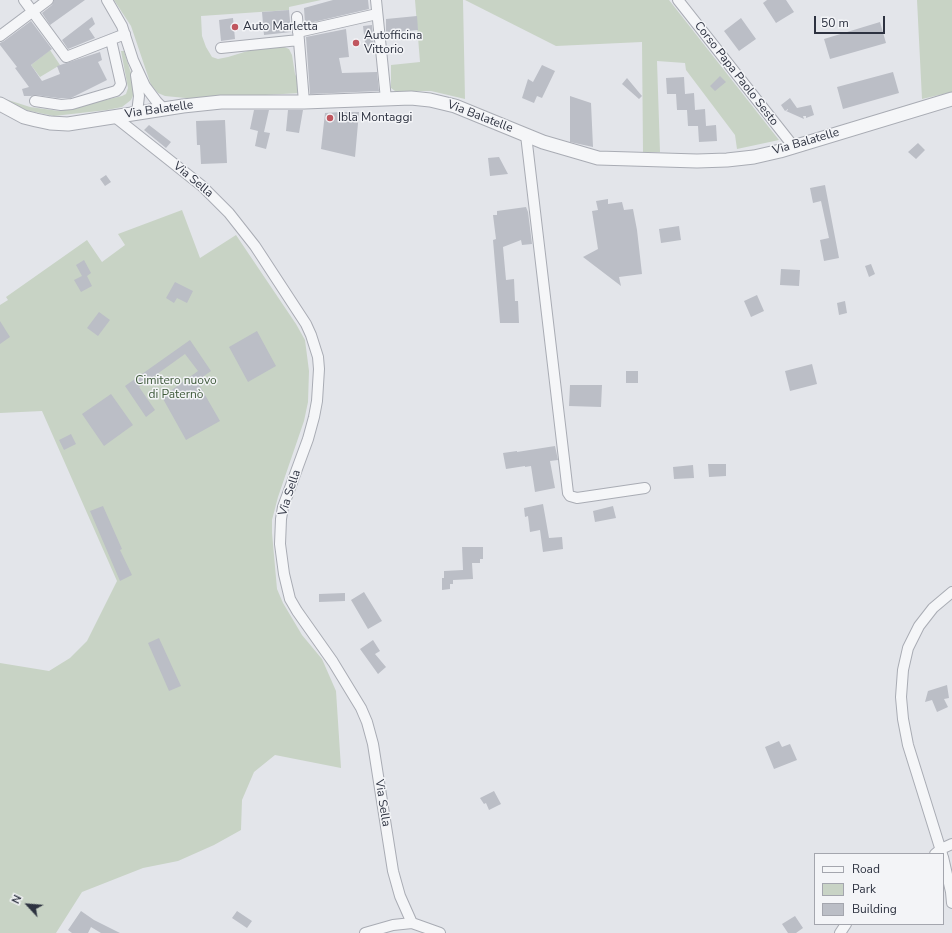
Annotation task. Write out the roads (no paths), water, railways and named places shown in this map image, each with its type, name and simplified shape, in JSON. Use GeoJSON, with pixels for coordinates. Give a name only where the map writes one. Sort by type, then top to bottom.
{"type":"FeatureCollection","features":[{"type":"Feature","properties":{"kind":"street"},"geometry":{"type":"LineString","coordinates":[[24,0],[66,57],[125,34]]}},
{"type":"Feature","properties":{"kind":"street"},"geometry":{"type":"LineString","coordinates":[[0,36],[48,0]]}},
{"type":"Feature","properties":{"kind":"street"},"geometry":{"type":"LineString","coordinates":[[107,0],[112,6],[125,34],[133,60],[139,89],[139,104],[137,113]]}},
{"type":"Feature","properties":{"kind":"street"},"geometry":{"type":"LineString","coordinates":[[376,0],[386,99]]}},
{"type":"Feature","properties":{"kind":"street","name":"Corso Papa Paolo Sesto"},"geometry":{"type":"LineString","coordinates":[[678,0],[794,147]]}},
{"type":"Feature","properties":{"kind":"street"},"geometry":{"type":"LineString","coordinates":[[221,48],[298,36],[377,14]]}},
{"type":"Feature","properties":{"kind":"street"},"geometry":{"type":"LineString","coordinates":[[297,17],[304,102]]}},
{"type":"Feature","properties":{"kind":"street"},"geometry":{"type":"LineString","coordinates":[[36,101],[60,105],[72,104],[116,91],[121,84],[111,40]]}},
{"type":"Feature","properties":{"kind":"street"},"geometry":{"type":"LineString","coordinates":[[133,60],[148,90],[164,109]]}},
{"type":"Feature","properties":{"kind":"street","name":"Via Balatelle"},"geometry":{"type":"LineString","coordinates":[[0,104],[24,117],[50,123],[68,124],[220,102],[304,102],[418,99],[430,100],[455,106],[543,142],[598,158],[697,161],[754,157],[794,147],[952,99]]}},
{"type":"Feature","properties":{"kind":"street","name":"Via Sella"},"geometry":{"type":"LineString","coordinates":[[115,117],[202,186],[230,213],[255,246],[306,324],[311,335],[318,357],[319,369],[317,400],[308,439],[280,519],[280,544],[285,581],[290,599],[333,662],[361,708],[367,722],[373,744],[393,871],[400,896],[412,923]]}},
{"type":"Feature","properties":{"kind":"street"},"geometry":{"type":"LineString","coordinates":[[526,135],[568,493],[570,496],[577,498],[645,488]]}},
{"type":"Feature","properties":{"kind":"street"},"geometry":{"type":"LineString","coordinates":[[952,592],[933,608],[919,626],[908,648],[903,670],[901,697],[908,745],[940,853],[952,844]]}},
{"type":"Feature","properties":{"kind":"street"},"geometry":{"type":"LineString","coordinates":[[944,867],[951,892],[952,903]]}},
{"type":"Feature","properties":{"kind":"street"},"geometry":{"type":"LineString","coordinates":[[365,933],[393,925],[412,923],[440,933]]}},
{"type":"Feature","properties":{"kind":"place","name":"Auto Marletta"},"geometry":{"type":"Point","coordinates":[235,27]}},
{"type":"Feature","properties":{"kind":"place","name":"Autofficina Vittorio"},"geometry":{"type":"Point","coordinates":[356,43]}},
{"type":"Feature","properties":{"kind":"place","name":"Ibla Montaggi"},"geometry":{"type":"Point","coordinates":[330,118]}},
{"type":"Feature","properties":{"kind":"park label","name":"Cimitero nuovo di Paternò"},"geometry":{"type":"Point","coordinates":[176,388]}}]}
